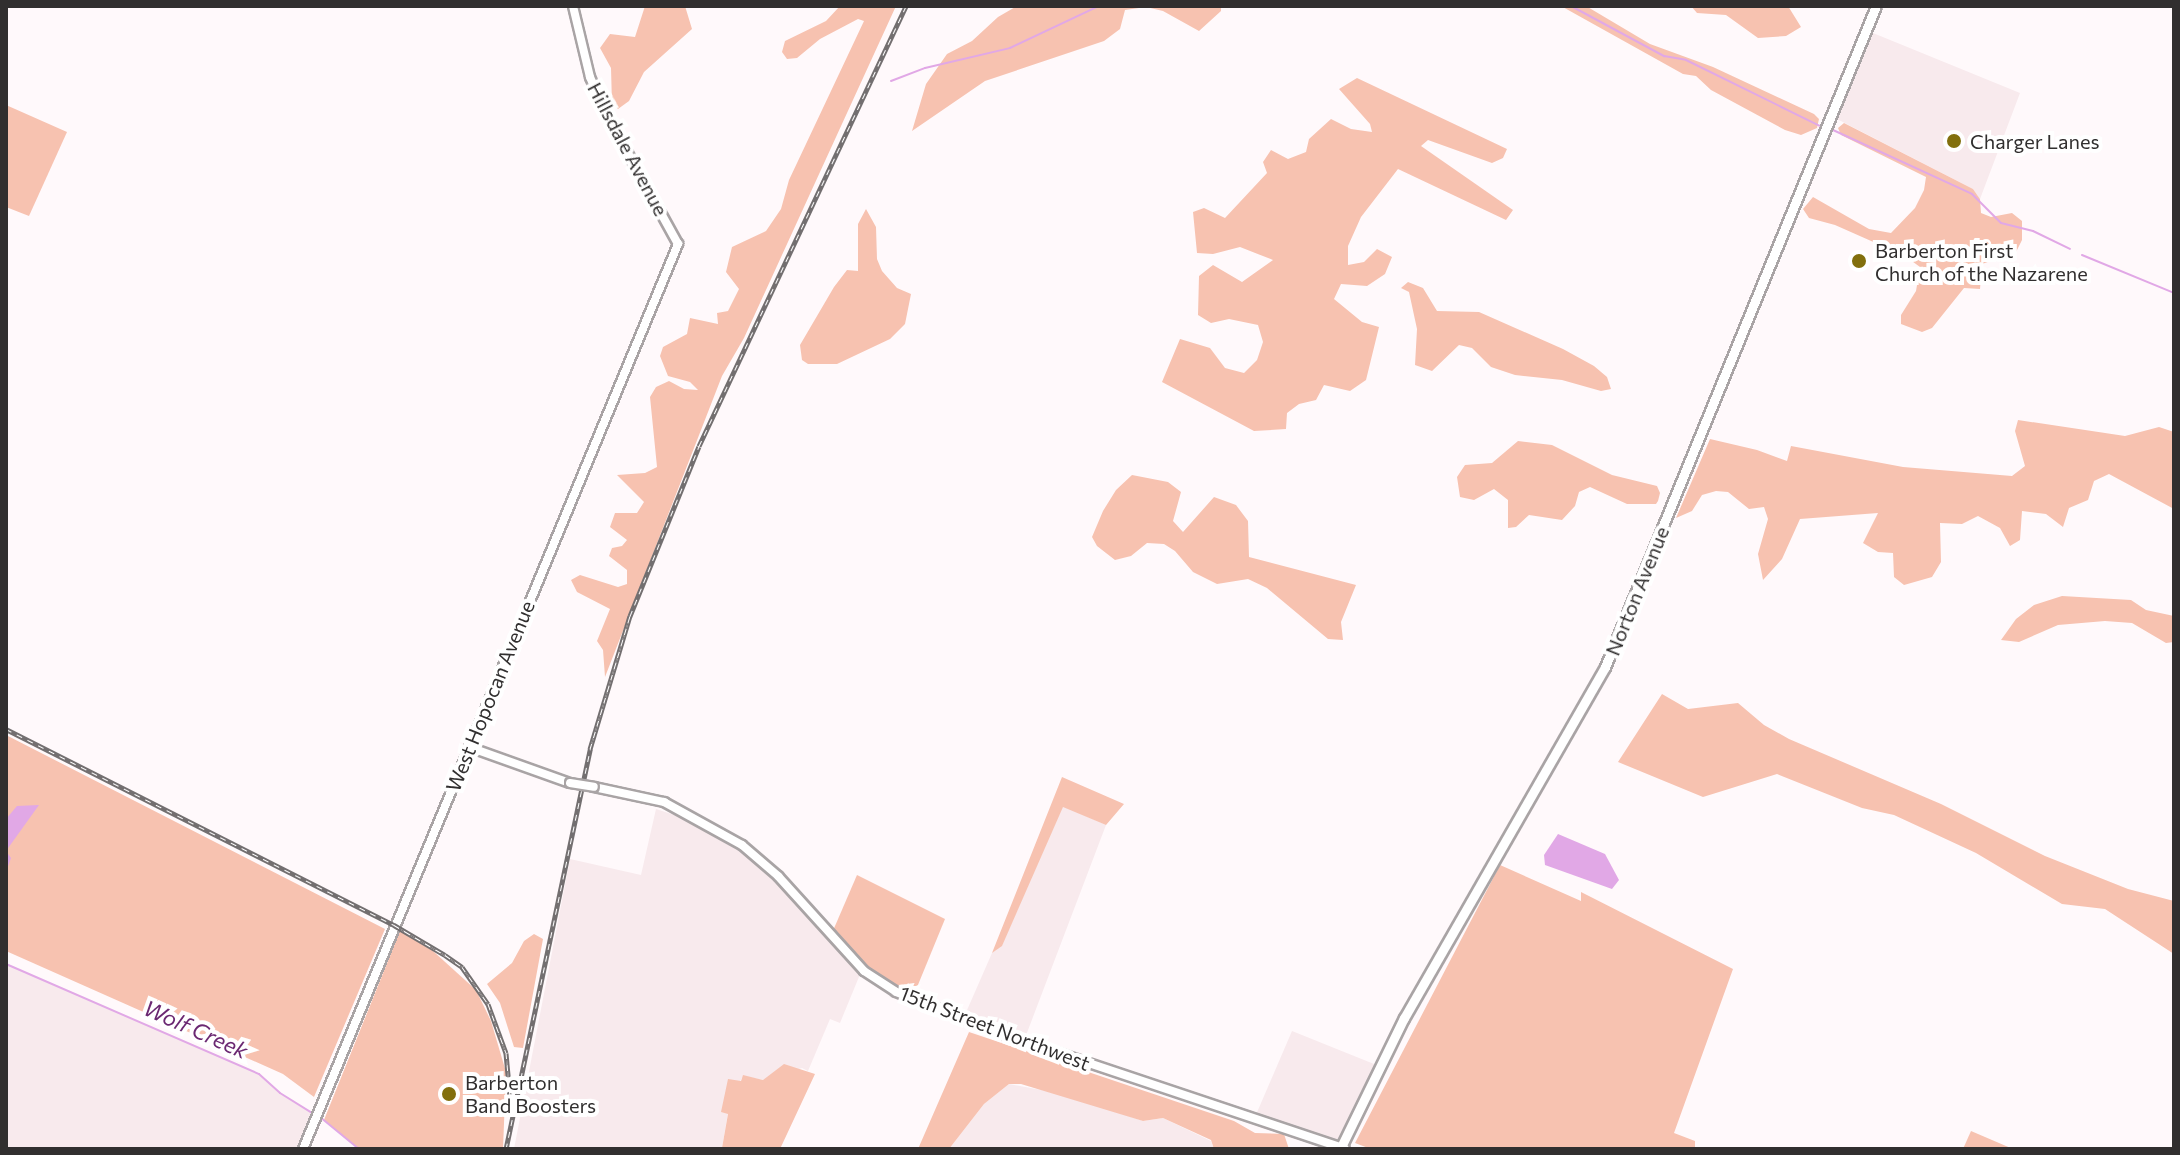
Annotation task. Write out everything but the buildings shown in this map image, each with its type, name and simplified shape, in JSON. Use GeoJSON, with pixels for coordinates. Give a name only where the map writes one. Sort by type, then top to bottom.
{"type":"FeatureCollection","features":[{"type":"Feature","properties":{"kind":"main road","name":"Norton Avenue"},"geometry":{"type":"LineString","coordinates":[[1342,1148],[1404,1018],[1605,667],[1876,6]]}},
{"type":"Feature","properties":{"kind":"street","name":"Hillsdale Avenue"},"geometry":{"type":"LineString","coordinates":[[573,6],[590,77],[604,110],[678,244]]}},
{"type":"Feature","properties":{"kind":"street","name":"West Hopocan Avenue"},"geometry":{"type":"LineString","coordinates":[[303,1147],[678,244]]}},
{"type":"Feature","properties":{"kind":"street","name":"15th Street Northwest"},"geometry":{"type":"LineString","coordinates":[[469,747],[570,783],[664,802],[742,845],[778,876],[864,971],[896,992],[1020,1040],[1342,1148]]}},
{"type":"Feature","properties":{"kind":"shaded area"},"geometry":{"type":"Polygon","coordinates":[[[645,6],[685,6],[692,29],[644,72],[629,101],[618,109],[612,104],[611,68],[600,48],[610,34],[635,37],[645,6]]]}},
{"type":"Feature","properties":{"kind":"shaded area"},"geometry":{"type":"Polygon","coordinates":[[[840,6],[896,6],[744,338],[722,376],[605,677],[603,650],[597,641],[610,609],[577,592],[571,580],[580,575],[618,587],[627,584],[627,570],[609,556],[612,548],[622,546],[627,540],[610,527],[615,513],[637,513],[644,502],[617,475],[645,473],[657,467],[650,397],[656,387],[669,381],[684,389],[698,390],[690,382],[668,376],[660,356],[663,347],[687,334],[690,318],[718,324],[717,313],[728,311],[739,289],[726,272],[732,247],[766,231],[781,209],[789,180],[864,21],[858,19],[820,39],[797,58],[787,59],[782,52],[785,41],[826,21],[840,6]]]}},
{"type":"Feature","properties":{"kind":"shaded area"},"geometry":{"type":"Polygon","coordinates":[[[1017,6],[1221,6],[1221,11],[1199,31],[1163,11],[1146,7],[1125,10],[1120,29],[1104,41],[985,81],[912,131],[926,84],[947,54],[972,41],[998,17],[1017,6]]]}},
{"type":"Feature","properties":{"kind":"shaded area"},"geometry":{"type":"Polygon","coordinates":[[[1561,6],[1586,6],[1650,44],[1713,67],[1814,114],[1819,119],[1817,128],[1801,135],[1785,130],[1711,90],[1696,76],[1683,74],[1561,6]]]}},
{"type":"Feature","properties":{"kind":"shaded area"},"geometry":{"type":"Polygon","coordinates":[[[1691,6],[1788,6],[1801,27],[1786,36],[1758,38],[1726,15],[1697,13],[1691,6]]]}},
{"type":"Feature","properties":{"kind":"shaded area"},"geometry":{"type":"Polygon","coordinates":[[[1873,33],[2020,93],[1980,199],[1973,189],[1837,119],[1873,33]]]}},
{"type":"Feature","properties":{"kind":"shaded area"},"geometry":{"type":"Polygon","coordinates":[[[1357,78],[1507,149],[1503,158],[1492,163],[1428,140],[1421,146],[1513,210],[1506,220],[1398,169],[1361,217],[1348,246],[1348,265],[1364,262],[1377,249],[1392,257],[1385,274],[1367,286],[1341,284],[1334,299],[1362,322],[1379,327],[1366,380],[1350,391],[1324,385],[1316,400],[1299,404],[1287,413],[1286,429],[1254,431],[1162,382],[1180,339],[1210,348],[1225,368],[1244,373],[1257,360],[1263,342],[1258,325],[1229,319],[1211,323],[1198,315],[1199,276],[1213,265],[1242,282],[1273,260],[1240,247],[1213,254],[1197,253],[1193,212],[1204,208],[1225,218],[1267,173],[1263,162],[1271,150],[1288,159],[1306,152],[1309,139],[1331,119],[1351,129],[1372,132],[1370,124],[1339,89],[1357,78]]]}},
{"type":"Feature","properties":{"kind":"shaded area"},"geometry":{"type":"Polygon","coordinates":[[[6,105],[67,132],[29,216],[6,207],[6,105]]]}},
{"type":"Feature","properties":{"kind":"shaded area"},"geometry":{"type":"Polygon","coordinates":[[[1844,123],[1973,189],[1980,199],[1981,213],[1991,217],[2012,213],[2022,221],[2022,240],[2016,252],[1982,264],[1980,289],[1964,288],[1932,328],[1922,332],[1901,324],[1901,315],[1916,291],[1920,267],[1905,256],[1835,225],[1809,218],[1803,209],[1813,197],[1869,229],[1891,233],[1915,208],[1924,190],[1926,177],[1841,135],[1838,128],[1844,123]]]}},
{"type":"Feature","properties":{"kind":"shaded area"},"geometry":{"type":"Polygon","coordinates":[[[866,209],[876,227],[877,259],[882,271],[897,288],[911,294],[905,324],[890,339],[837,364],[808,364],[802,360],[800,345],[847,270],[858,271],[858,224],[866,209]]]}},
{"type":"Feature","properties":{"kind":"shaded area"},"geometry":{"type":"Polygon","coordinates":[[[1408,282],[1423,288],[1437,311],[1479,312],[1563,349],[1594,366],[1607,377],[1611,389],[1601,391],[1562,380],[1515,375],[1491,367],[1472,348],[1459,345],[1432,371],[1415,365],[1417,329],[1409,292],[1401,288],[1408,282]]]}},
{"type":"Feature","properties":{"kind":"shaded area"},"geometry":{"type":"Polygon","coordinates":[[[2018,420],[2125,436],[2159,427],[2174,432],[2174,509],[2109,474],[2094,481],[2088,500],[2069,508],[2063,527],[2046,514],[2022,511],[2020,540],[2010,546],[2000,528],[1978,516],[1962,524],[1940,523],[1941,562],[1932,577],[1904,585],[1894,577],[1893,553],[1878,552],[1863,543],[1878,513],[1800,519],[1782,559],[1763,580],[1758,554],[1768,519],[1764,507],[1749,509],[1728,492],[1716,491],[1702,495],[1692,511],[1676,518],[1710,439],[1787,461],[1791,446],[1903,467],[2012,476],[2025,466],[2015,431],[2018,420]]]}},
{"type":"Feature","properties":{"kind":"shaded area"},"geometry":{"type":"Polygon","coordinates":[[[1518,441],[1552,445],[1612,475],[1657,486],[1660,493],[1658,501],[1656,504],[1627,504],[1590,487],[1579,492],[1575,506],[1562,520],[1529,515],[1516,527],[1508,528],[1508,500],[1494,489],[1474,500],[1460,497],[1457,477],[1465,465],[1492,463],[1518,441]]]}},
{"type":"Feature","properties":{"kind":"shaded area"},"geometry":{"type":"Polygon","coordinates":[[[1132,475],[1168,482],[1181,492],[1173,521],[1183,532],[1214,497],[1236,505],[1248,521],[1249,557],[1356,585],[1341,622],[1343,640],[1328,639],[1267,588],[1248,579],[1217,584],[1193,572],[1175,551],[1164,544],[1147,543],[1131,556],[1115,560],[1097,546],[1092,537],[1103,511],[1116,490],[1132,475]]]}},
{"type":"Feature","properties":{"kind":"shaded area"},"geometry":{"type":"Polygon","coordinates":[[[2062,596],[2131,600],[2146,610],[2174,616],[2174,642],[2166,643],[2132,623],[2105,621],[2058,625],[2019,642],[2001,640],[2016,619],[2034,605],[2062,596]]]}},
{"type":"Feature","properties":{"kind":"shaded area"},"geometry":{"type":"Polygon","coordinates":[[[1662,694],[1688,709],[1738,703],[1764,725],[1789,739],[1941,804],[2045,856],[2128,889],[2174,901],[2174,954],[2105,909],[2062,904],[1976,853],[1894,815],[1862,808],[1777,774],[1703,797],[1618,762],[1662,694]]]}},
{"type":"Feature","properties":{"kind":"shaded area"},"geometry":{"type":"Polygon","coordinates":[[[6,735],[385,929],[314,1097],[283,1074],[6,951],[6,735]]]}},
{"type":"Feature","properties":{"kind":"shaded area"},"geometry":{"type":"Polygon","coordinates":[[[1062,777],[1124,804],[1106,825],[1063,807],[1002,946],[992,953],[1062,777]]]}},
{"type":"Feature","properties":{"kind":"shaded area"},"geometry":{"type":"Polygon","coordinates":[[[39,805],[6,851],[6,819],[17,806],[39,805]]]}},
{"type":"Feature","properties":{"kind":"shaded area"},"geometry":{"type":"Polygon","coordinates":[[[1063,806],[1106,825],[1025,1038],[964,1017],[992,953],[1002,945],[1063,806]]]}},
{"type":"Feature","properties":{"kind":"shaded area"},"geometry":{"type":"Polygon","coordinates":[[[656,809],[693,821],[733,843],[774,879],[861,972],[840,1023],[830,1019],[808,1071],[802,1068],[764,1080],[743,1076],[722,1112],[728,1113],[722,1148],[514,1149],[570,859],[641,875],[656,809]]]}},
{"type":"Feature","properties":{"kind":"shaded area"},"geometry":{"type":"Polygon","coordinates":[[[1558,834],[1605,854],[1619,880],[1612,889],[1545,865],[1544,855],[1558,834]]]}},
{"type":"Feature","properties":{"kind":"shaded area"},"geometry":{"type":"Polygon","coordinates":[[[6,851],[11,858],[6,872],[6,851]]]}},
{"type":"Feature","properties":{"kind":"shaded area"},"geometry":{"type":"Polygon","coordinates":[[[1500,865],[1581,901],[1581,892],[1733,969],[1674,1133],[1695,1141],[1695,1149],[1371,1149],[1355,1143],[1500,865]]]}},
{"type":"Feature","properties":{"kind":"shaded area"},"geometry":{"type":"Polygon","coordinates":[[[857,875],[945,919],[913,997],[879,979],[832,933],[857,875]]]}},
{"type":"Feature","properties":{"kind":"shaded area"},"geometry":{"type":"Polygon","coordinates":[[[400,931],[433,951],[476,990],[491,1021],[506,1072],[503,1149],[359,1149],[324,1120],[400,931]]]}},
{"type":"Feature","properties":{"kind":"shaded area"},"geometry":{"type":"Polygon","coordinates":[[[534,934],[543,939],[523,1048],[514,1047],[500,1003],[487,984],[512,963],[524,941],[534,934]]]}},
{"type":"Feature","properties":{"kind":"shaded area"},"geometry":{"type":"Polygon","coordinates":[[[6,964],[259,1074],[280,1093],[316,1115],[303,1149],[6,1149],[6,964]]]}},
{"type":"Feature","properties":{"kind":"shaded area"},"geometry":{"type":"Polygon","coordinates":[[[1292,1031],[1379,1066],[1340,1144],[1255,1117],[1292,1031]]]}},
{"type":"Feature","properties":{"kind":"shaded area"},"geometry":{"type":"Polygon","coordinates":[[[969,1032],[1234,1121],[1255,1133],[1284,1134],[1289,1149],[1214,1149],[1211,1140],[1163,1118],[1143,1121],[1021,1084],[1009,1084],[984,1104],[949,1149],[918,1149],[969,1032]]]}},
{"type":"Feature","properties":{"kind":"shaded area"},"geometry":{"type":"Polygon","coordinates":[[[784,1064],[815,1074],[780,1149],[714,1149],[722,1148],[728,1114],[721,1112],[728,1079],[741,1081],[743,1075],[763,1080],[784,1064]]]}},
{"type":"Feature","properties":{"kind":"shaded area"},"geometry":{"type":"Polygon","coordinates":[[[1009,1084],[1063,1094],[1143,1121],[1163,1118],[1211,1141],[1214,1149],[949,1149],[984,1104],[1009,1084]]]}},
{"type":"Feature","properties":{"kind":"shaded area"},"geometry":{"type":"Polygon","coordinates":[[[1971,1131],[2013,1149],[1963,1149],[1971,1131]]]}},
{"type":"Feature","properties":{"kind":"waterway"},"geometry":{"type":"LineString","coordinates":[[891,81],[925,68],[1010,48],[1099,6]]}},
{"type":"Feature","properties":{"kind":"waterway"},"geometry":{"type":"LineString","coordinates":[[1571,6],[1664,56],[1686,60],[1820,126]]}},
{"type":"Feature","properties":{"kind":"waterway"},"geometry":{"type":"LineString","coordinates":[[1833,130],[1972,194],[2001,223],[2033,231],[2070,249]]}},
{"type":"Feature","properties":{"kind":"waterway"},"geometry":{"type":"LineString","coordinates":[[2082,255],[2174,293]]}},
{"type":"Feature","properties":{"kind":"waterway","name":"Wolf Creek"},"geometry":{"type":"LineString","coordinates":[[6,964],[259,1074],[280,1093],[314,1114]]}},
{"type":"Feature","properties":{"kind":"waterway","name":"Wolf Creek"},"geometry":{"type":"LineString","coordinates":[[320,1117],[359,1149]]}},
{"type":"Feature","properties":{"kind":"railway"},"geometry":{"type":"LineString","coordinates":[[506,1149],[590,749],[630,616],[699,446],[906,6]]}},
{"type":"Feature","properties":{"kind":"railway"},"geometry":{"type":"LineString","coordinates":[[6,729],[394,925],[462,967],[488,1004],[506,1053],[510,1097]]}},
{"type":"Feature","properties":{"kind":"place","name":"Charger Lanes"},"geometry":{"type":"Point","coordinates":[1954,141]}},
{"type":"Feature","properties":{"kind":"place","name":"Barberton First Church of the Nazarene"},"geometry":{"type":"Point","coordinates":[1859,261]}},
{"type":"Feature","properties":{"kind":"place","name":"Barberton Band Boosters"},"geometry":{"type":"Point","coordinates":[449,1094]}}]}
